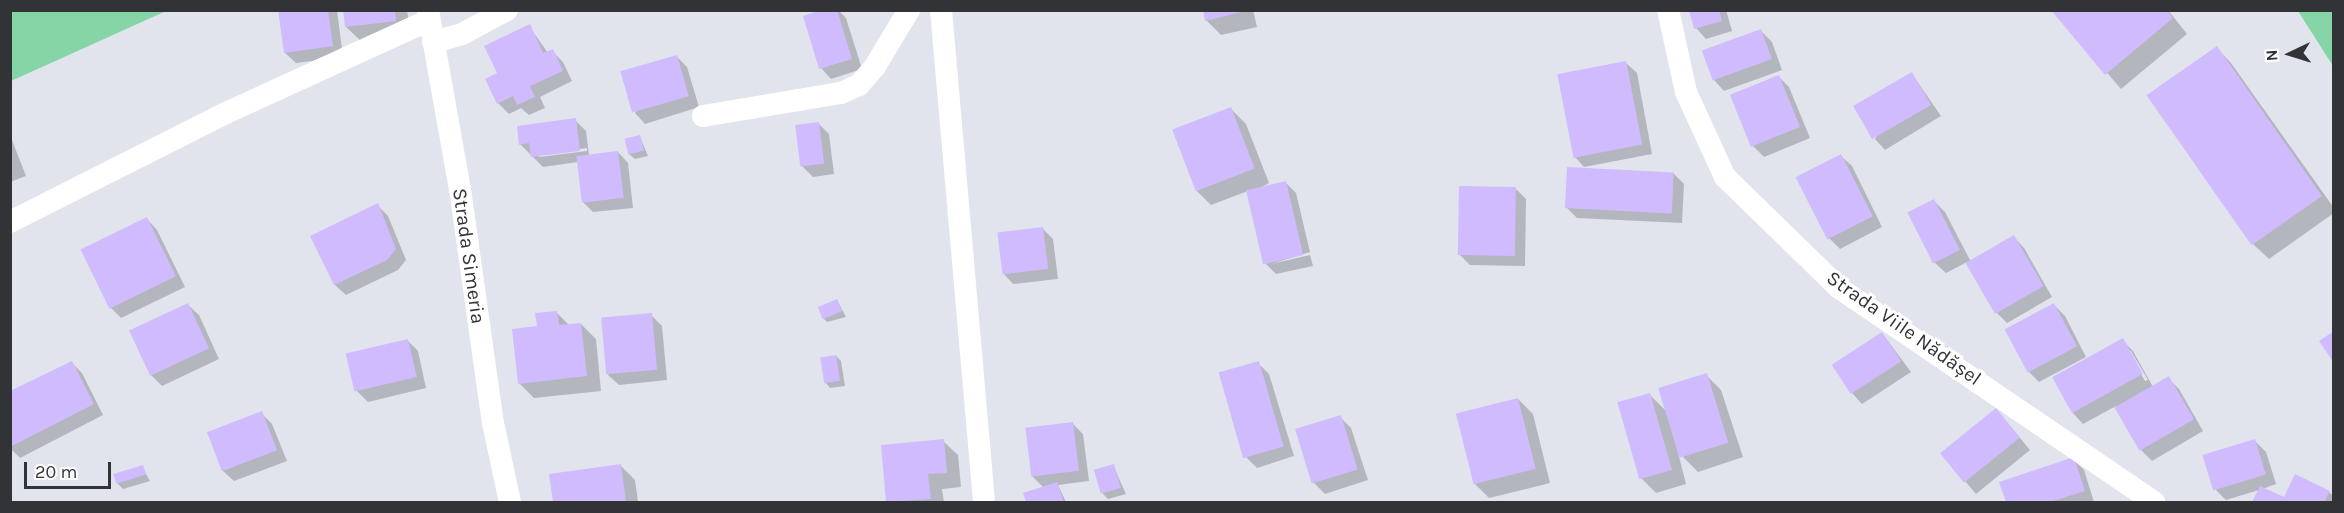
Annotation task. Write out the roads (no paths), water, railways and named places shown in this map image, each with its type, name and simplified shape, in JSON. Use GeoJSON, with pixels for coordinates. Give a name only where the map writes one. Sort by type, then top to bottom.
{"type":"FeatureCollection","features":[{"type":"Feature","properties":{"kind":"street"},"geometry":{"type":"LineString","coordinates":[[10,222],[226,113],[430,24],[462,34],[507,10]]}},
{"type":"Feature","properties":{"kind":"street"},"geometry":{"type":"LineString","coordinates":[[704,116],[841,93],[859,85],[880,60],[909,10]]}},
{"type":"Feature","properties":{"kind":"street"},"geometry":{"type":"LineString","coordinates":[[941,10],[984,502]]}},
{"type":"Feature","properties":{"kind":"street","name":"Strada Viile Nădășel"},"geometry":{"type":"LineString","coordinates":[[1668,10],[1686,92],[1725,177],[1839,288],[2154,502]]}},
{"type":"Feature","properties":{"kind":"street","name":"Strada Simeria"},"geometry":{"type":"LineString","coordinates":[[430,24],[510,502]]}}]}
